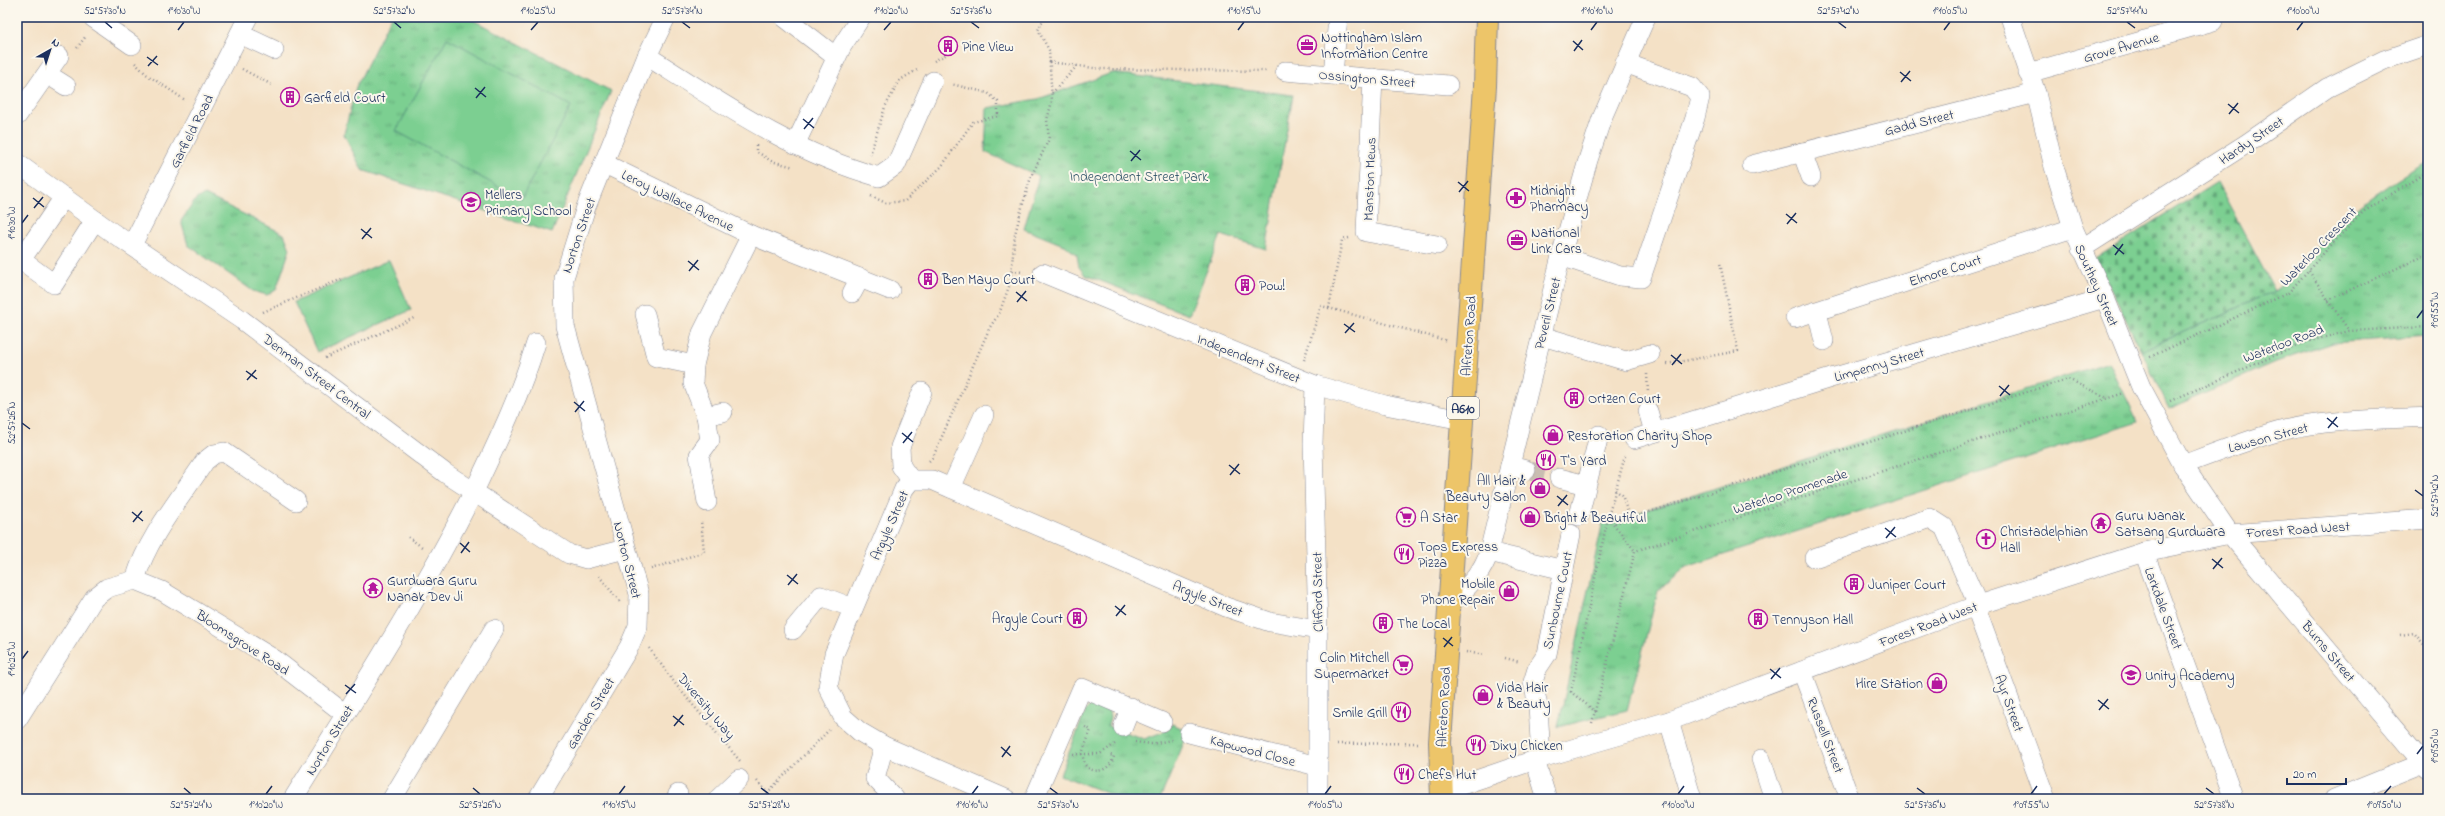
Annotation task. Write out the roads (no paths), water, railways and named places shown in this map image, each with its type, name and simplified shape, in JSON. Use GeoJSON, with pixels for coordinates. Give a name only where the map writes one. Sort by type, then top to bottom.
{"type":"FeatureCollection","features":[{"type":"Feature","properties":{"kind":"main road","name":"Alfreton Road"},"geometry":{"type":"LineString","coordinates":[[1442,796],[1440,742],[1485,86],[1487,17]]}},
{"type":"Feature","properties":{"kind":"street"},"geometry":{"type":"LineString","coordinates":[[92,17],[114,23],[132,45]]}},
{"type":"Feature","properties":{"kind":"street","name":"Garfield Road"},"geometry":{"type":"LineString","coordinates":[[132,245],[248,17]]}},
{"type":"Feature","properties":{"kind":"street","name":"Norton Street"},"geometry":{"type":"LineString","coordinates":[[638,626],[638,594],[634,574],[625,549],[564,326],[564,278],[586,207],[605,164],[647,56],[666,17]]}},
{"type":"Feature","properties":{"kind":"street"},"geometry":{"type":"LineString","coordinates":[[784,17],[836,57]]}},
{"type":"Feature","properties":{"kind":"street"},"geometry":{"type":"LineString","coordinates":[[795,145],[836,57],[861,17]]}},
{"type":"Feature","properties":{"kind":"street"},"geometry":{"type":"LineString","coordinates":[[1333,75],[1338,17]]}},
{"type":"Feature","properties":{"kind":"street","name":"Peveril Street"},"geometry":{"type":"LineString","coordinates":[[1450,604],[1474,580],[1484,566],[1490,552],[1518,468],[1542,336],[1561,256],[1599,125],[1646,17]]}},
{"type":"Feature","properties":{"kind":"street","name":"Southey Street"},"geometry":{"type":"LineString","coordinates":[[2010,17],[2036,93],[2054,167],[2072,228],[2105,298],[2131,366],[2141,387],[2183,465],[2230,534]]}},
{"type":"Feature","properties":{"kind":"street","name":"Grove Avenue"},"geometry":{"type":"LineString","coordinates":[[2028,73],[2213,21]]}},
{"type":"Feature","properties":{"kind":"street"},"geometry":{"type":"LineString","coordinates":[[240,34],[274,50]]}},
{"type":"Feature","properties":{"kind":"street","name":"Hardy Street"},"geometry":{"type":"LineString","coordinates":[[2081,249],[2246,144],[2327,88],[2384,60],[2428,45]]}},
{"type":"Feature","properties":{"kind":"street"},"geometry":{"type":"LineString","coordinates":[[17,116],[59,56]]}},
{"type":"Feature","properties":{"kind":"street"},"geometry":{"type":"LineString","coordinates":[[647,56],[756,125],[795,145],[879,177],[896,165],[931,72]]}},
{"type":"Feature","properties":{"kind":"street"},"geometry":{"type":"LineString","coordinates":[[1561,256],[1620,276],[1641,278],[1695,118],[1700,97],[1692,87],[1625,63]]}},
{"type":"Feature","properties":{"kind":"street","name":"Ossington Street"},"geometry":{"type":"LineString","coordinates":[[1285,71],[1448,84]]}},
{"type":"Feature","properties":{"kind":"street"},"geometry":{"type":"LineString","coordinates":[[47,74],[66,86]]}},
{"type":"Feature","properties":{"kind":"street","name":"Manston Mews"},"geometry":{"type":"LineString","coordinates":[[1373,78],[1366,232],[1437,245]]}},
{"type":"Feature","properties":{"kind":"street","name":"Gadd Street"},"geometry":{"type":"LineString","coordinates":[[1752,165],[2036,93]]}},
{"type":"Feature","properties":{"kind":"street"},"geometry":{"type":"LineString","coordinates":[[1802,152],[1811,177]]}},
{"type":"Feature","properties":{"kind":"street","name":"Denman Street Central"},"geometry":{"type":"LineString","coordinates":[[17,163],[96,220],[242,320],[303,368],[384,426],[473,493],[569,554],[586,559],[625,549]]}},
{"type":"Feature","properties":{"kind":"street","name":"Leroy Wallace Avenue"},"geometry":{"type":"LineString","coordinates":[[605,164],[856,286],[890,290]]}},
{"type":"Feature","properties":{"kind":"street"},"geometry":{"type":"LineString","coordinates":[[64,197],[19,259],[54,284],[96,220]]}},
{"type":"Feature","properties":{"kind":"street","name":"Elmore Court"},"geometry":{"type":"LineString","coordinates":[[1795,318],[2072,228]]}},
{"type":"Feature","properties":{"kind":"street","name":"Leroy Wallace Avenue"},"geometry":{"type":"LineString","coordinates":[[707,502],[699,455],[710,440],[714,414],[693,383],[694,365],[702,333],[751,235]]}},
{"type":"Feature","properties":{"kind":"street","name":"Independent Street"},"geometry":{"type":"LineString","coordinates":[[1043,273],[1306,381],[1366,400],[1462,420]]}},
{"type":"Feature","properties":{"kind":"street","name":"Limpenny Street"},"geometry":{"type":"LineString","coordinates":[[1634,439],[2105,298]]}},
{"type":"Feature","properties":{"kind":"street"},"geometry":{"type":"LineString","coordinates":[[1817,312],[1824,341]]}},
{"type":"Feature","properties":{"kind":"street"},"geometry":{"type":"LineString","coordinates":[[645,314],[656,357],[694,365]]}},
{"type":"Feature","properties":{"kind":"street"},"geometry":{"type":"LineString","coordinates":[[1542,336],[1626,361],[1655,360]]}},
{"type":"Feature","properties":{"kind":"street","name":"Norton Street"},"geometry":{"type":"LineString","coordinates":[[293,799],[439,559],[506,426],[526,376],[536,343]]}},
{"type":"Feature","properties":{"kind":"street","name":"Clifford Street"},"geometry":{"type":"LineString","coordinates":[[1306,381],[1313,444],[1318,630],[1318,799]]}},
{"type":"Feature","properties":{"kind":"street"},"geometry":{"type":"LineString","coordinates":[[911,480],[901,466],[900,447],[922,392]]}},
{"type":"Feature","properties":{"kind":"street"},"geometry":{"type":"LineString","coordinates":[[1648,405],[1654,432]]}},
{"type":"Feature","properties":{"kind":"street"},"geometry":{"type":"LineString","coordinates":[[951,488],[984,416]]}},
{"type":"Feature","properties":{"kind":"street","name":"Lawson Street"},"geometry":{"type":"LineString","coordinates":[[2183,465],[2255,438],[2288,429],[2312,425],[2428,417]]}},
{"type":"Feature","properties":{"kind":"street"},"geometry":{"type":"LineString","coordinates":[[1579,516],[1599,435]]}},
{"type":"Feature","properties":{"kind":"street"},"geometry":{"type":"LineString","coordinates":[[17,720],[94,598],[107,588],[135,580],[140,562],[153,539],[204,461],[214,454],[224,452],[296,501]]}},
{"type":"Feature","properties":{"kind":"street"},"geometry":{"type":"LineString","coordinates":[[1559,478],[1586,485]]}},
{"type":"Feature","properties":{"kind":"street","name":"Argyle Street"},"geometry":{"type":"LineString","coordinates":[[1006,799],[884,746],[860,732],[843,717],[828,687],[829,672],[853,608],[904,489],[911,480],[932,480],[1226,607],[1270,622],[1318,630]]}},
{"type":"Feature","properties":{"kind":"street","name":"Ayr Street"},"geometry":{"type":"LineString","coordinates":[[1814,558],[1930,518],[1944,528],[1976,605],[2046,799]]}},
{"type":"Feature","properties":{"kind":"street","name":"Forest Road West"},"geometry":{"type":"LineString","coordinates":[[1442,796],[1538,759],[1669,721],[1976,605],[2144,552],[2230,534],[2428,519]]}},
{"type":"Feature","properties":{"kind":"street","name":"Sunbourne Court"},"geometry":{"type":"LineString","coordinates":[[1547,799],[1538,759],[1538,706],[1533,682],[1536,669],[1546,654],[1571,534]]}},
{"type":"Feature","properties":{"kind":"street","name":"Burns Street"},"geometry":{"type":"LineString","coordinates":[[2230,534],[2426,765]]}},
{"type":"Feature","properties":{"kind":"street"},"geometry":{"type":"LineString","coordinates":[[1490,552],[1564,570]]}},
{"type":"Feature","properties":{"kind":"street","name":"Larkdale Street"},"geometry":{"type":"LineString","coordinates":[[2144,552],[2234,799]]}},
{"type":"Feature","properties":{"kind":"street","name":"Bloomsgrove Road"},"geometry":{"type":"LineString","coordinates":[[135,580],[162,591],[274,659],[345,714]]}},
{"type":"Feature","properties":{"kind":"street"},"geometry":{"type":"LineString","coordinates":[[793,630],[821,596],[853,608]]}},
{"type":"Feature","properties":{"kind":"street","name":"Garden Street"},"geometry":{"type":"LineString","coordinates":[[538,799],[626,652],[638,626]]}},
{"type":"Feature","properties":{"kind":"street"},"geometry":{"type":"LineString","coordinates":[[392,799],[494,629]]}},
{"type":"Feature","properties":{"kind":"street","name":"Russell Street"},"geometry":{"type":"LineString","coordinates":[[1802,671],[1845,798]]}},
{"type":"Feature","properties":{"kind":"street"},"geometry":{"type":"LineString","coordinates":[[1034,799],[1082,688],[1162,722]]}},
{"type":"Feature","properties":{"kind":"street"},"geometry":{"type":"LineString","coordinates":[[1125,736],[1132,708]]}},
{"type":"Feature","properties":{"kind":"street"},"geometry":{"type":"LineString","coordinates":[[1669,721],[1692,799]]}},
{"type":"Feature","properties":{"kind":"street","name":"Kapwood Close"},"geometry":{"type":"LineString","coordinates":[[1189,733],[1317,766]]}},
{"type":"Feature","properties":{"kind":"street"},"geometry":{"type":"LineString","coordinates":[[884,746],[875,778],[895,799]]}},
{"type":"Feature","properties":{"kind":"street"},"geometry":{"type":"LineString","coordinates":[[1761,759],[1774,799]]}},
{"type":"Feature","properties":{"kind":"street"},"geometry":{"type":"LineString","coordinates":[[2334,799],[2426,765]]}},
{"type":"Feature","properties":{"kind":"street"},"geometry":{"type":"LineString","coordinates":[[718,799],[744,772]]}},
{"type":"Feature","properties":{"kind":"tunnel"},"geometry":{"type":"LineString","coordinates":[[1526,470],[1559,478]]}},
{"type":"Feature","properties":{"kind":"place","name":"Nottingham Islam Information Centre"},"geometry":{"type":"Point","coordinates":[1307,45]}},
{"type":"Feature","properties":{"kind":"place","name":"Pine View"},"geometry":{"type":"Point","coordinates":[948,46]}},
{"type":"Feature","properties":{"kind":"place","name":"Garfield Court"},"geometry":{"type":"Point","coordinates":[290,97]}},
{"type":"Feature","properties":{"kind":"place","name":"Midnight Pharmacy"},"geometry":{"type":"Point","coordinates":[1516,198]}},
{"type":"Feature","properties":{"kind":"place","name":"Mellers Primary School"},"geometry":{"type":"Point","coordinates":[471,202]}},
{"type":"Feature","properties":{"kind":"place","name":"National Link Cars"},"geometry":{"type":"Point","coordinates":[1517,240]}},
{"type":"Feature","properties":{"kind":"place","name":"Ben Mayo Court"},"geometry":{"type":"Point","coordinates":[928,279]}},
{"type":"Feature","properties":{"kind":"place","name":"Pow!"},"geometry":{"type":"Point","coordinates":[1245,285]}},
{"type":"Feature","properties":{"kind":"place","name":"Ortzen Court"},"geometry":{"type":"Point","coordinates":[1574,398]}},
{"type":"Feature","properties":{"kind":"place","name":"Restoration Charity Shop"},"geometry":{"type":"Point","coordinates":[1553,435]}},
{"type":"Feature","properties":{"kind":"place","name":"T's Yard"},"geometry":{"type":"Point","coordinates":[1546,460]}},
{"type":"Feature","properties":{"kind":"place","name":"All Hair & Beauty Salon"},"geometry":{"type":"Point","coordinates":[1540,488]}},
{"type":"Feature","properties":{"kind":"place","name":"A Star"},"geometry":{"type":"Point","coordinates":[1406,517]}},
{"type":"Feature","properties":{"kind":"place","name":"Bright & Beautiful"},"geometry":{"type":"Point","coordinates":[1530,517]}},
{"type":"Feature","properties":{"kind":"place","name":"Guru Nanak Satsang Gurdwara"},"geometry":{"type":"Point","coordinates":[2101,523]}},
{"type":"Feature","properties":{"kind":"place","name":"Christadelphian Hall"},"geometry":{"type":"Point","coordinates":[1986,539]}},
{"type":"Feature","properties":{"kind":"place","name":"Tops Express Pizza"},"geometry":{"type":"Point","coordinates":[1404,554]}},
{"type":"Feature","properties":{"kind":"place","name":"Juniper Court"},"geometry":{"type":"Point","coordinates":[1854,584]}},
{"type":"Feature","properties":{"kind":"place","name":"Gurdwara Guru Nanak Dev Ji"},"geometry":{"type":"Point","coordinates":[373,588]}},
{"type":"Feature","properties":{"kind":"place","name":"Mobile Phone Repair"},"geometry":{"type":"Point","coordinates":[1509,591]}},
{"type":"Feature","properties":{"kind":"place","name":"Argyle Court"},"geometry":{"type":"Point","coordinates":[1077,618]}},
{"type":"Feature","properties":{"kind":"place","name":"Tennyson Hall"},"geometry":{"type":"Point","coordinates":[1758,619]}},
{"type":"Feature","properties":{"kind":"place","name":"The Local"},"geometry":{"type":"Point","coordinates":[1383,623]}},
{"type":"Feature","properties":{"kind":"place","name":"Colin Mitchell Supermarket"},"geometry":{"type":"Point","coordinates":[1403,665]}},
{"type":"Feature","properties":{"kind":"place","name":"Unity Academy"},"geometry":{"type":"Point","coordinates":[2131,675]}},
{"type":"Feature","properties":{"kind":"place","name":"Hire Station"},"geometry":{"type":"Point","coordinates":[1937,683]}},
{"type":"Feature","properties":{"kind":"place","name":"Vida Hair & Beauty"},"geometry":{"type":"Point","coordinates":[1483,695]}},
{"type":"Feature","properties":{"kind":"place","name":"Smile Grill"},"geometry":{"type":"Point","coordinates":[1401,712]}},
{"type":"Feature","properties":{"kind":"place","name":"Dixy Chicken"},"geometry":{"type":"Point","coordinates":[1476,745]}},
{"type":"Feature","properties":{"kind":"place","name":"Chefs Hut"},"geometry":{"type":"Point","coordinates":[1404,774]}},
{"type":"Feature","properties":{"kind":"park label","name":"Independent Street Park"},"geometry":{"type":"Point","coordinates":[1139,176]}}]}
